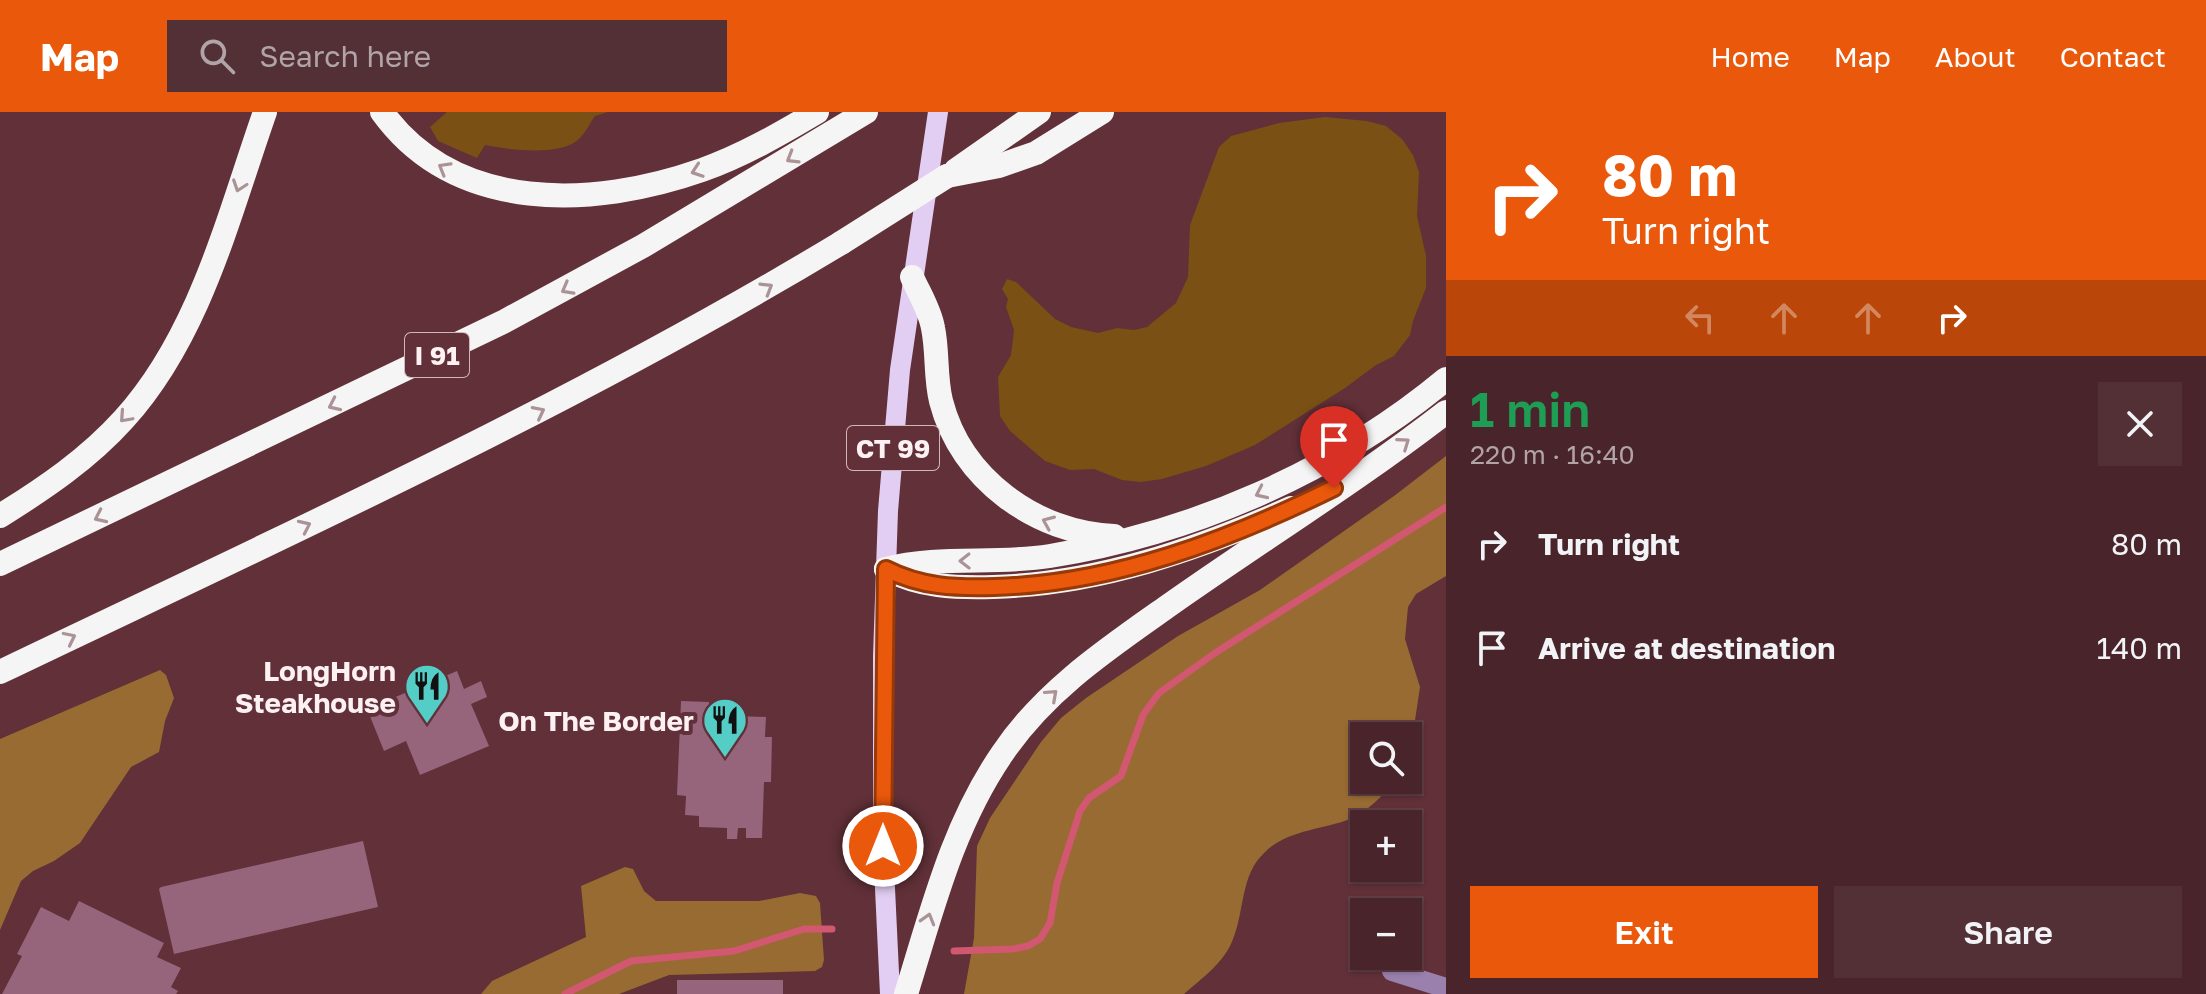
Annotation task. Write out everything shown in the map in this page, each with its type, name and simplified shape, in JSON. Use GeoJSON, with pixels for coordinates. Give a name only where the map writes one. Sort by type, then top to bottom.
{"type":"FeatureCollection","features":[{"type":"Feature","properties":{"kind":"highway"},"geometry":{"type":"LineString","coordinates":[[0,516],[50,484],[88,454],[125,418],[154,381],[172,353],[194,307],[265,112]]}},
{"type":"Feature","properties":{"kind":"highway"},"geometry":{"type":"LineString","coordinates":[[382,112],[414,147],[452,173],[502,190],[562,196],[625,191],[692,173],[755,148],[817,112]]}},
{"type":"Feature","properties":{"kind":"highway"},"geometry":{"type":"LineString","coordinates":[[947,176],[1015,162],[1053,145],[1102,112]]}},
{"type":"Feature","properties":{"kind":"highway","name":"I 91"},"geometry":{"type":"LineString","coordinates":[[0,564],[365,391],[531,308],[670,231],[862,115]]}},
{"type":"Feature","properties":{"kind":"highway"},"geometry":{"type":"LineString","coordinates":[[0,672],[535,414],[709,322],[947,176],[1029,119]]}},
{"type":"Feature","properties":{"kind":"highway"},"geometry":{"type":"LineString","coordinates":[[912,277],[933,327],[938,387],[946,415],[962,448],[989,482],[1022,509],[1063,527],[1107,536],[1152,533]]}},
{"type":"Feature","properties":{"kind":"highway"},"geometry":{"type":"LineString","coordinates":[[886,569],[920,562],[1049,556],[1152,533],[1236,504],[1307,470],[1376,430],[1446,379]]}},
{"type":"Feature","properties":{"kind":"highway"},"geometry":{"type":"LineString","coordinates":[[906,994],[937,888],[964,819],[1001,754],[1029,718],[1058,689],[1101,654],[1446,412]]}},
{"type":"Feature","properties":{"kind":"highway"},"geometry":{"type":"LineString","coordinates":[[886,569],[925,584],[953,587],[1027,585],[1097,575],[1217,539],[1299,505],[1361,472]]}},
{"type":"Feature","properties":{"kind":"main road","name":"CT 99"},"geometry":{"type":"LineString","coordinates":[[890,994],[883,846],[886,569],[893,447],[912,277],[938,112]]}},
{"type":"Feature","properties":{"kind":"street"},"geometry":{"type":"LineString","coordinates":[[1392,971],[1446,988]]}},
{"type":"Feature","properties":{"kind":"shaded area"},"geometry":{"type":"Polygon","coordinates":[[[447,112],[608,112],[595,116],[580,138],[561,148],[521,150],[485,145],[477,158],[438,141],[430,127],[447,112]]]}},
{"type":"Feature","properties":{"kind":"shaded area"},"geometry":{"type":"Polygon","coordinates":[[[1325,117],[1386,126],[1402,139],[1413,155],[1419,172],[1417,216],[1426,256],[1426,288],[1410,335],[1394,356],[1255,445],[1206,466],[1162,479],[1141,482],[1122,480],[1094,469],[1070,470],[1045,461],[1010,431],[1000,416],[998,377],[1011,355],[1014,330],[1006,307],[1008,299],[1002,289],[1007,279],[1016,282],[1055,319],[1071,327],[1098,333],[1117,328],[1134,330],[1147,327],[1176,303],[1188,277],[1190,225],[1219,147],[1231,136],[1279,123],[1325,117]]]}},
{"type":"Feature","properties":{"kind":"shaded area"},"geometry":{"type":"Polygon","coordinates":[[[1446,456],[1446,576],[1416,594],[1408,607],[1405,639],[1420,687],[1415,722],[1350,722],[1350,794],[1383,794],[1365,810],[1350,810],[1350,819],[1293,835],[1264,853],[1251,872],[1229,947],[1212,969],[1184,994],[964,994],[974,938],[977,846],[990,818],[1041,742],[1061,718],[1178,636],[1260,590],[1446,456]]]}},
{"type":"Feature","properties":{"kind":"shaded area"},"geometry":{"type":"Polygon","coordinates":[[[160,670],[166,675],[174,698],[165,721],[159,752],[131,767],[80,843],[21,881],[0,930],[0,739],[160,670]]]}},
{"type":"Feature","properties":{"kind":"shaded area"},"geometry":{"type":"Polygon","coordinates":[[[625,867],[633,869],[644,891],[656,901],[759,901],[800,893],[816,896],[820,903],[822,967],[815,971],[669,975],[619,994],[481,994],[492,981],[586,937],[581,886],[625,867]]]}},
{"type":"Feature","properties":{"kind":"building","name":"LongHorn Steakhouse"},"geometry":{"type":"Polygon","coordinates":[[[457,671],[464,689],[481,681],[487,697],[471,704],[489,746],[420,775],[406,741],[384,751],[367,709],[457,671]]]}},
{"type":"Feature","properties":{"kind":"building","name":"On The Border"},"geometry":{"type":"Polygon","coordinates":[[[681,701],[709,702],[709,715],[766,717],[765,737],[772,737],[771,782],[764,782],[762,838],[746,838],[746,828],[738,828],[737,839],[727,839],[727,828],[699,827],[699,816],[685,815],[686,796],[677,795],[681,701]]]}},
{"type":"Feature","properties":{"kind":"building"},"geometry":{"type":"Polygon","coordinates":[[[363,841],[378,907],[174,954],[161,887],[363,841]]]}},
{"type":"Feature","properties":{"kind":"building"},"geometry":{"type":"Polygon","coordinates":[[[79,901],[164,943],[157,957],[181,968],[171,987],[178,991],[176,994],[2,994],[22,956],[17,954],[41,907],[69,921],[79,901]]]}},
{"type":"Feature","properties":{"kind":"building"},"geometry":{"type":"Polygon","coordinates":[[[677,980],[783,980],[783,994],[677,994],[677,980]]]}},
{"type":"Feature","properties":{"kind":"waterway"},"geometry":{"type":"LineString","coordinates":[[954,951],[1013,949],[1040,939],[1050,923],[1057,883],[1080,811],[1089,798],[1121,776],[1143,715],[1159,693],[1215,653],[1446,507]]}},
{"type":"Feature","properties":{"kind":"waterway"},"geometry":{"type":"LineString","coordinates":[[565,994],[631,961],[734,951],[804,929],[832,929]]}},
{"type":"Feature","properties":{"kind":"place","name":"LongHorn Steakhouse"},"geometry":{"type":"Point","coordinates":[427,725]}},
{"type":"Feature","properties":{"kind":"place","name":"On The Border"},"geometry":{"type":"Point","coordinates":[725,759]}},
{"type":"Feature","properties":{"kind":"route"},"geometry":{"type":"LineString","coordinates":[[883,846],[886,569],[905,578],[939,587],[1006,587],[1086,577],[1119,570],[1217,539],[1334,488]]}}]}
